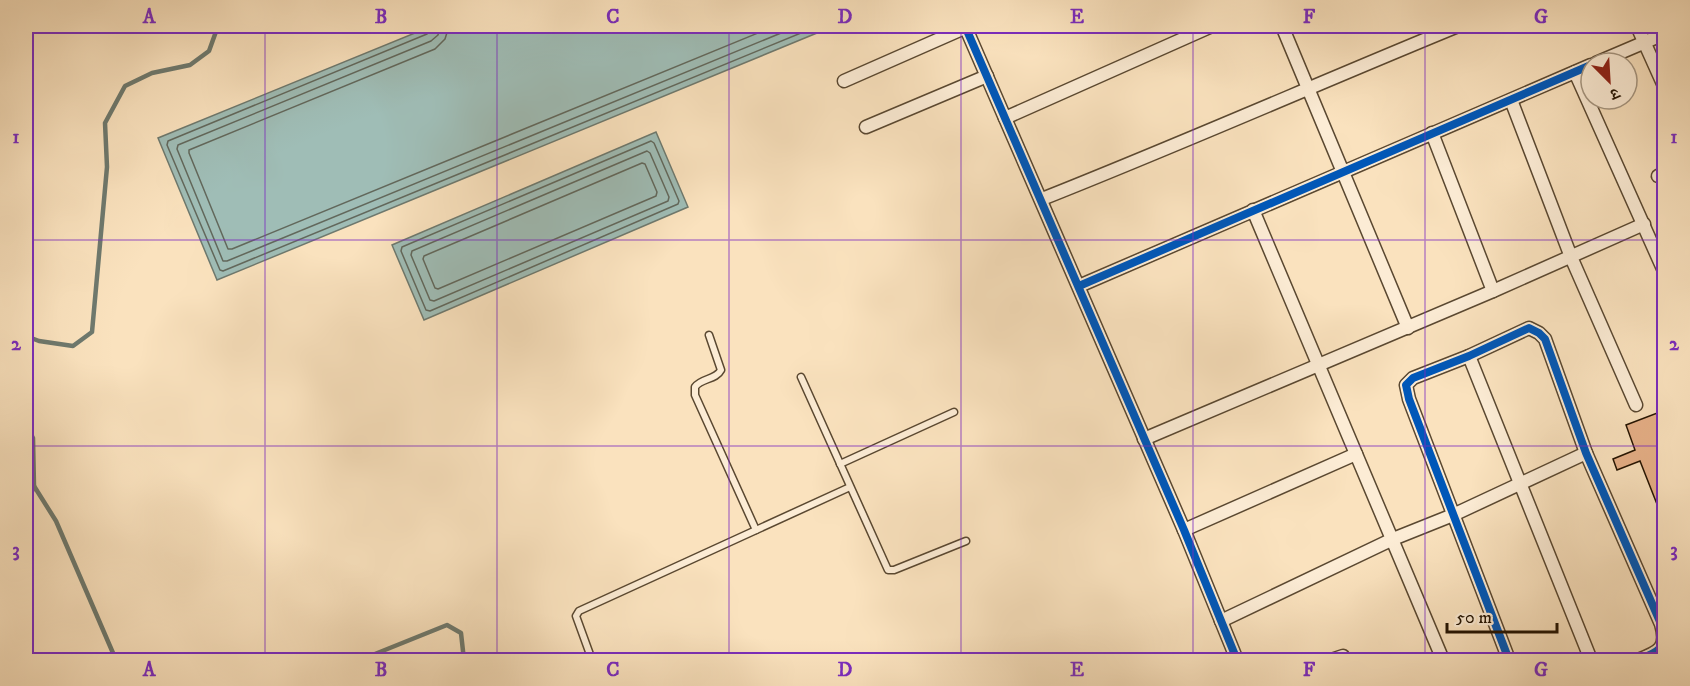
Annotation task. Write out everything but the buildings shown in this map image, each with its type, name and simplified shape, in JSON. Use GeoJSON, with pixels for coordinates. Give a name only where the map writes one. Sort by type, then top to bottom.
{"type":"FeatureCollection","features":[{"type":"Feature","properties":{"kind":"street"},"geometry":{"type":"LineString","coordinates":[[844,81],[967,26],[1184,530],[1237,660]]}},
{"type":"Feature","properties":{"kind":"street"},"geometry":{"type":"LineString","coordinates":[[1282,26],[1407,327]]}},
{"type":"Feature","properties":{"kind":"street"},"geometry":{"type":"LineString","coordinates":[[1042,199],[1169,149],[1308,87],[1458,26]]}},
{"type":"Feature","properties":{"kind":"street"},"geometry":{"type":"LineString","coordinates":[[1637,26],[1665,86]]}},
{"type":"Feature","properties":{"kind":"street"},"geometry":{"type":"LineString","coordinates":[[1005,118],[1203,27]]}},
{"type":"Feature","properties":{"kind":"street"},"geometry":{"type":"LineString","coordinates":[[1624,51],[1665,34]]}},
{"type":"Feature","properties":{"kind":"street"},"geometry":{"type":"LineString","coordinates":[[1079,286],[1579,70]]}},
{"type":"Feature","properties":{"kind":"street"},"geometry":{"type":"LineString","coordinates":[[1575,72],[1665,271]]}},
{"type":"Feature","properties":{"kind":"street"},"geometry":{"type":"LineString","coordinates":[[867,127],[987,76]]}},
{"type":"Feature","properties":{"kind":"street"},"geometry":{"type":"LineString","coordinates":[[1511,100],[1571,257],[1636,405]]}},
{"type":"Feature","properties":{"kind":"street"},"geometry":{"type":"LineString","coordinates":[[1432,133],[1493,291]]}},
{"type":"Feature","properties":{"kind":"street"},"geometry":{"type":"LineString","coordinates":[[1253,210],[1443,660]]}},
{"type":"Feature","properties":{"kind":"street"},"geometry":{"type":"LineString","coordinates":[[1144,439],[1493,291],[1644,224]]}},
{"type":"Feature","properties":{"kind":"street"},"geometry":{"type":"LineString","coordinates":[[1509,660],[1409,399],[1406,385],[1413,378],[1469,356],[1529,328],[1545,339],[1586,453],[1664,634],[1664,640],[1656,653],[1638,660]]}},
{"type":"Feature","properties":{"kind":"street"},"geometry":{"type":"LineString","coordinates":[[1469,356],[1591,660]]}},
{"type":"Feature","properties":{"kind":"street"},"geometry":{"type":"LineString","coordinates":[[1221,621],[1393,539],[1453,515],[1586,453]]}},
{"type":"Feature","properties":{"kind":"street"},"geometry":{"type":"LineString","coordinates":[[1184,530],[1356,454]]}},
{"type":"Feature","properties":{"kind":"lane"},"geometry":{"type":"LineString","coordinates":[[710,335],[721,370],[717,376],[698,383],[694,387],[695,395],[756,530]]}},
{"type":"Feature","properties":{"kind":"lane"},"geometry":{"type":"LineString","coordinates":[[801,377],[888,570],[894,570],[966,541]]}},
{"type":"Feature","properties":{"kind":"lane"},"geometry":{"type":"LineString","coordinates":[[840,464],[954,412]]}},
{"type":"Feature","properties":{"kind":"lane"},"geometry":{"type":"LineString","coordinates":[[592,660],[577,623],[576,616],[579,611],[850,487]]}},
{"type":"Feature","properties":{"kind":"water"},"geometry":{"type":"Polygon","coordinates":[[[432,26],[834,26],[217,280],[158,138],[432,26]]]}},
{"type":"Feature","properties":{"kind":"water"},"geometry":{"type":"Polygon","coordinates":[[[656,132],[688,207],[424,320],[392,245],[656,132]]]}},
{"type":"Feature","properties":{"kind":"waterway"},"geometry":{"type":"LineString","coordinates":[[26,336],[39,341],[73,346],[92,332],[107,167],[105,123],[125,86],[152,73],[190,65],[209,51],[218,26]]}},
{"type":"Feature","properties":{"kind":"waterway"},"geometry":{"type":"LineString","coordinates":[[26,425],[33,438],[34,486],[26,508]]}},
{"type":"Feature","properties":{"kind":"waterway"},"geometry":{"type":"LineString","coordinates":[[34,486],[56,521],[116,660]]}},
{"type":"Feature","properties":{"kind":"waterway"},"geometry":{"type":"LineString","coordinates":[[360,660],[447,625],[461,633],[464,660]]}},
{"type":"Feature","properties":{"kind":"cycle path"},"geometry":{"type":"LineString","coordinates":[[965,26],[1184,530],[1237,660]]}},
{"type":"Feature","properties":{"kind":"cycle path"},"geometry":{"type":"LineString","coordinates":[[1079,286],[1579,70]]}},
{"type":"Feature","properties":{"kind":"cycle path"},"geometry":{"type":"LineString","coordinates":[[1509,660],[1409,399],[1406,385],[1413,378],[1469,356],[1529,328],[1545,339],[1586,453],[1661,624],[1663,639],[1660,648],[1638,660]]}}]}
